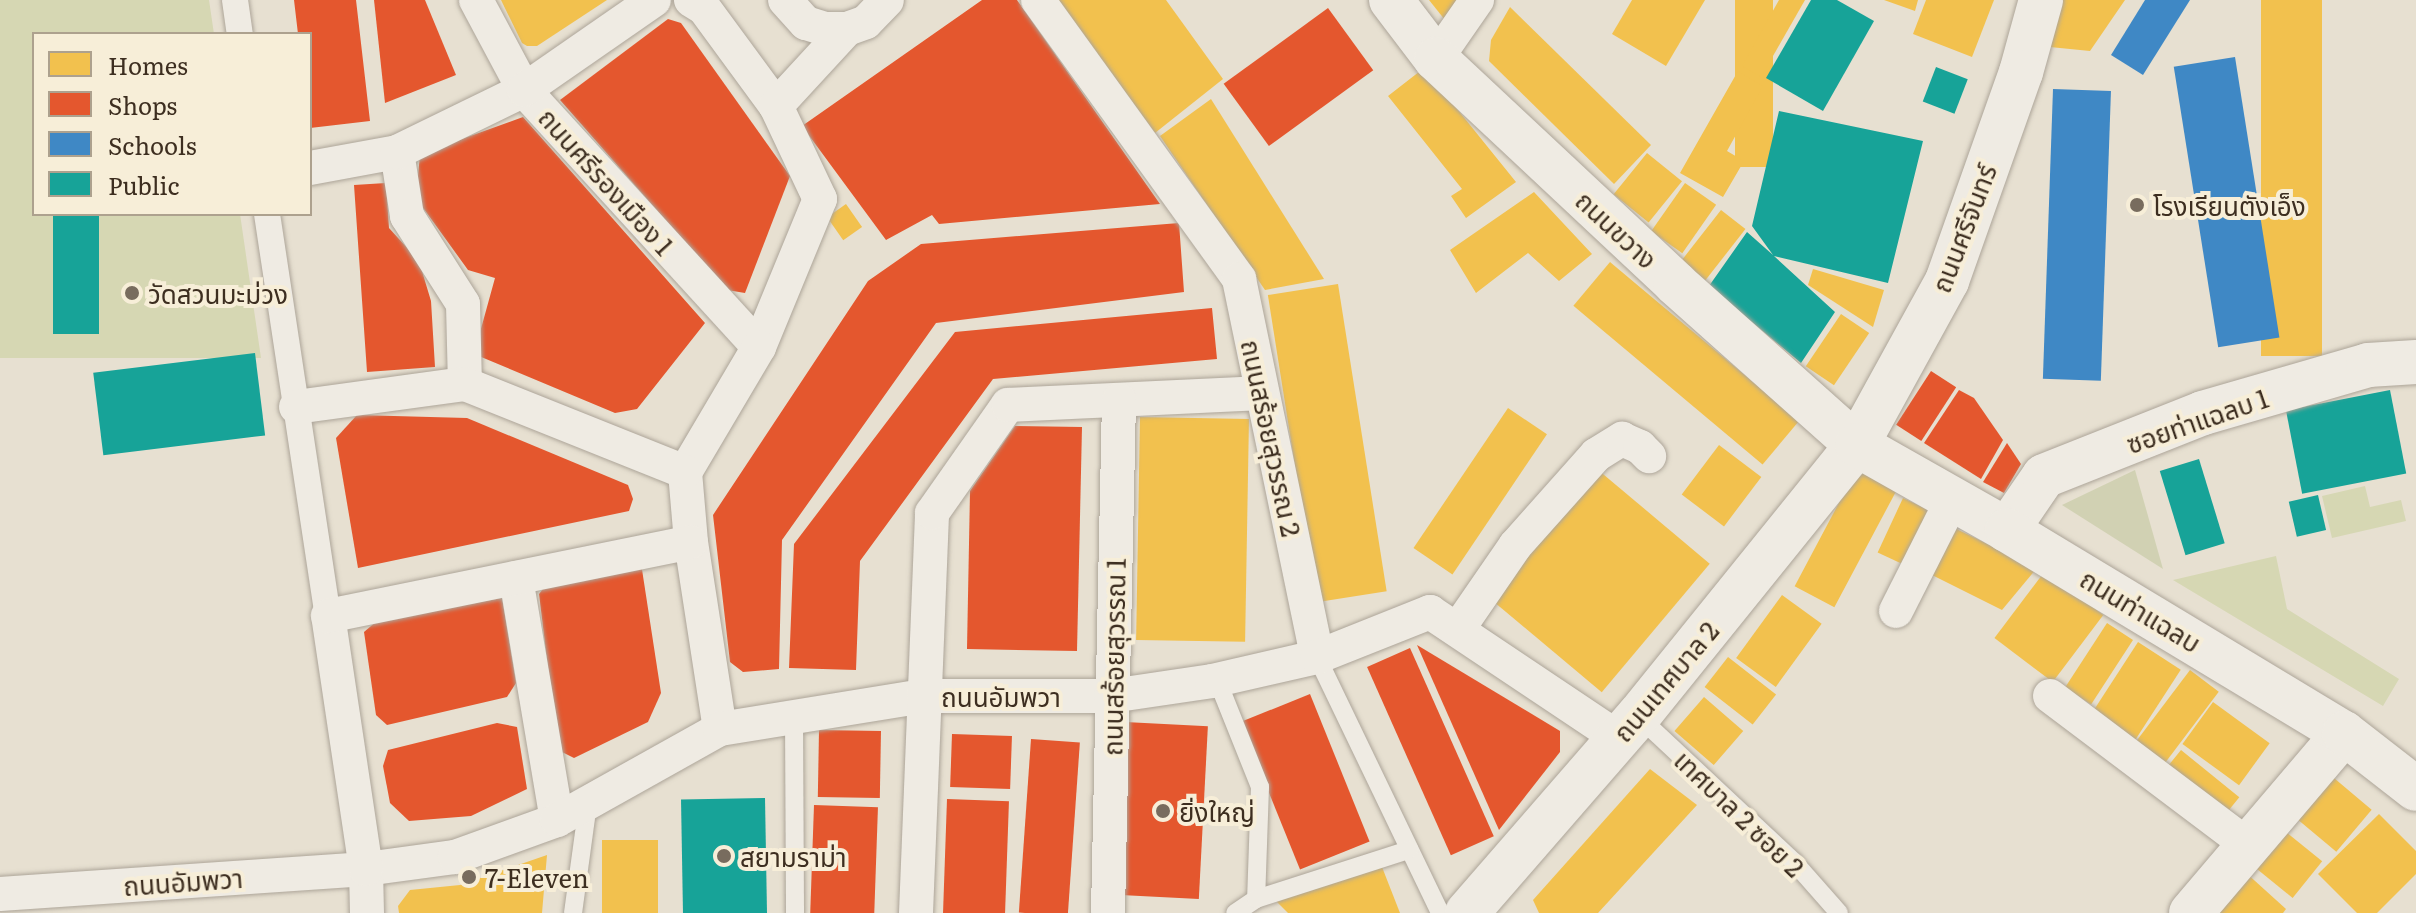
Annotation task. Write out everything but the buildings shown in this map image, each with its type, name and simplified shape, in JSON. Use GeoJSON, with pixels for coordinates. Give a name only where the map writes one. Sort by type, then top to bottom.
{"type":"FeatureCollection","features":[{"type":"Feature","properties":{"kind":"street"},"geometry":{"type":"LineString","coordinates":[[235,0],[240,32]]}},
{"type":"Feature","properties":{"kind":"street","name":"ถนนศรีรองเมือง 1"},"geometry":{"type":"LineString","coordinates":[[476,0],[524,90],[759,347]]}},
{"type":"Feature","properties":{"kind":"street"},"geometry":{"type":"LineString","coordinates":[[312,168],[397,152],[524,90],[654,0]]}},
{"type":"Feature","properties":{"kind":"street"},"geometry":{"type":"LineString","coordinates":[[691,0],[704,8],[776,106],[820,199],[759,347],[685,472],[691,542],[720,729]]}},
{"type":"Feature","properties":{"kind":"street"},"geometry":{"type":"LineString","coordinates":[[785,0],[806,23],[826,29],[847,29],[866,22],[887,0]]}},
{"type":"Feature","properties":{"kind":"street","name":"ถนนสร้อยสุวรรณ 2"},"geometry":{"type":"LineString","coordinates":[[1038,0],[1239,279],[1317,657]]}},
{"type":"Feature","properties":{"kind":"street","name":"ถนนขวาง"},"geometry":{"type":"LineString","coordinates":[[1391,0],[1436,59],[1675,283],[1857,445]]}},
{"type":"Feature","properties":{"kind":"street"},"geometry":{"type":"LineString","coordinates":[[1436,59],[1477,0]]}},
{"type":"Feature","properties":{"kind":"street","name":"ถนนศรีจันทร์"},"geometry":{"type":"LineString","coordinates":[[1857,445],[1947,281],[2021,72],[2041,0]]}},
{"type":"Feature","properties":{"kind":"street"},"geometry":{"type":"LineString","coordinates":[[776,106],[847,29]]}},
{"type":"Feature","properties":{"kind":"street"},"geometry":{"type":"LineString","coordinates":[[397,152],[407,216],[463,304],[465,384]]}},
{"type":"Feature","properties":{"kind":"street"},"geometry":{"type":"LineString","coordinates":[[267,216],[366,869],[367,913]]}},
{"type":"Feature","properties":{"kind":"street","name":"ซอยท่าแฉลบ 1"},"geometry":{"type":"LineString","coordinates":[[2007,530],[2044,476],[2203,413],[2368,365],[2416,362]]}},
{"type":"Feature","properties":{"kind":"street"},"geometry":{"type":"LineString","coordinates":[[296,407],[465,384],[685,472]]}},
{"type":"Feature","properties":{"kind":"street"},"geometry":{"type":"LineString","coordinates":[[916,913],[932,513],[1008,405],[1262,393]]}},
{"type":"Feature","properties":{"kind":"street","name":"ถนนสร้อยสุวรรณ 1"},"geometry":{"type":"LineString","coordinates":[[1108,913],[1119,400]]}},
{"type":"Feature","properties":{"kind":"street"},"geometry":{"type":"LineString","coordinates":[[1458,629],[1515,546],[1596,455],[1622,439],[1640,447],[1649,456]]}},
{"type":"Feature","properties":{"kind":"street","name":"ถนนท่าแฉลบ"},"geometry":{"type":"LineString","coordinates":[[1857,445],[2007,530],[2344,733],[2416,789]]}},
{"type":"Feature","properties":{"kind":"street","name":"ถนนเทศบาล 2"},"geometry":{"type":"LineString","coordinates":[[1467,913],[1628,727],[1857,445]]}},
{"type":"Feature","properties":{"kind":"street"},"geometry":{"type":"LineString","coordinates":[[1896,611],[1952,500]]}},
{"type":"Feature","properties":{"kind":"street"},"geometry":{"type":"LineString","coordinates":[[328,616],[691,542]]}},
{"type":"Feature","properties":{"kind":"street"},"geometry":{"type":"LineString","coordinates":[[516,578],[557,820]]}},
{"type":"Feature","properties":{"kind":"street","name":"ถนนอัมพวา"},"geometry":{"type":"LineString","coordinates":[[0,894],[116,900],[455,857],[557,820],[720,729],[924,696],[1111,696],[1212,681],[1317,657],[1430,612],[1628,727]]}},
{"type":"Feature","properties":{"kind":"street"},"geometry":{"type":"LineString","coordinates":[[2050,696],[2248,845]]}},
{"type":"Feature","properties":{"kind":"street"},"geometry":{"type":"LineString","coordinates":[[2191,913],[2344,733]]}},
{"type":"Feature","properties":{"kind":"lane","name":"ถนนสร้อยสุวรรณ 2"},"geometry":{"type":"LineString","coordinates":[[1317,657],[1440,913]]}},
{"type":"Feature","properties":{"kind":"lane"},"geometry":{"type":"LineString","coordinates":[[1212,681],[1220,687],[1260,787],[1256,899]]}},
{"type":"Feature","properties":{"kind":"lane"},"geometry":{"type":"LineString","coordinates":[[794,717],[795,913]]}},
{"type":"Feature","properties":{"kind":"lane","name":"เทศบาล 2 ซอย 2"},"geometry":{"type":"LineString","coordinates":[[1628,727],[1794,862],[1839,913]]}},
{"type":"Feature","properties":{"kind":"lane"},"geometry":{"type":"LineString","coordinates":[[573,913],[588,803]]}},
{"type":"Feature","properties":{"kind":"lane"},"geometry":{"type":"LineString","coordinates":[[1235,913],[1256,899],[1409,850]]}},
{"type":"Feature","properties":{"kind":"green space","name":"วัดสวนมะม่วง"},"geometry":{"type":"Polygon","coordinates":[[[0,0],[209,0],[214,32],[32,32],[32,216],[240,216],[261,358],[0,358],[0,0]]]}},
{"type":"Feature","properties":{"kind":"green space"},"geometry":{"type":"Polygon","coordinates":[[[2135,470],[2163,569],[2062,505],[2135,470]]]}},
{"type":"Feature","properties":{"kind":"green space"},"geometry":{"type":"Polygon","coordinates":[[[2365,486],[2370,507],[2401,500],[2406,521],[2332,538],[2322,496],[2365,486]]]}},
{"type":"Feature","properties":{"kind":"green space"},"geometry":{"type":"Polygon","coordinates":[[[2276,556],[2287,609],[2399,679],[2383,706],[2173,580],[2276,556]]]}},
{"type":"Feature","properties":{"kind":"place","name":"โรงเรียนตังเอ็ง"},"geometry":{"type":"Point","coordinates":[2137,205]}},
{"type":"Feature","properties":{"kind":"place","name":"วัดสวนมะม่วง"},"geometry":{"type":"Point","coordinates":[132,293]}},
{"type":"Feature","properties":{"kind":"place","name":"ยิ่งใหญ่"},"geometry":{"type":"Point","coordinates":[1163,811]}},
{"type":"Feature","properties":{"kind":"place","name":"สยามราม่า"},"geometry":{"type":"Point","coordinates":[724,856]}},
{"type":"Feature","properties":{"kind":"place","name":"7-Eleven"},"geometry":{"type":"Point","coordinates":[469,877]}}]}
